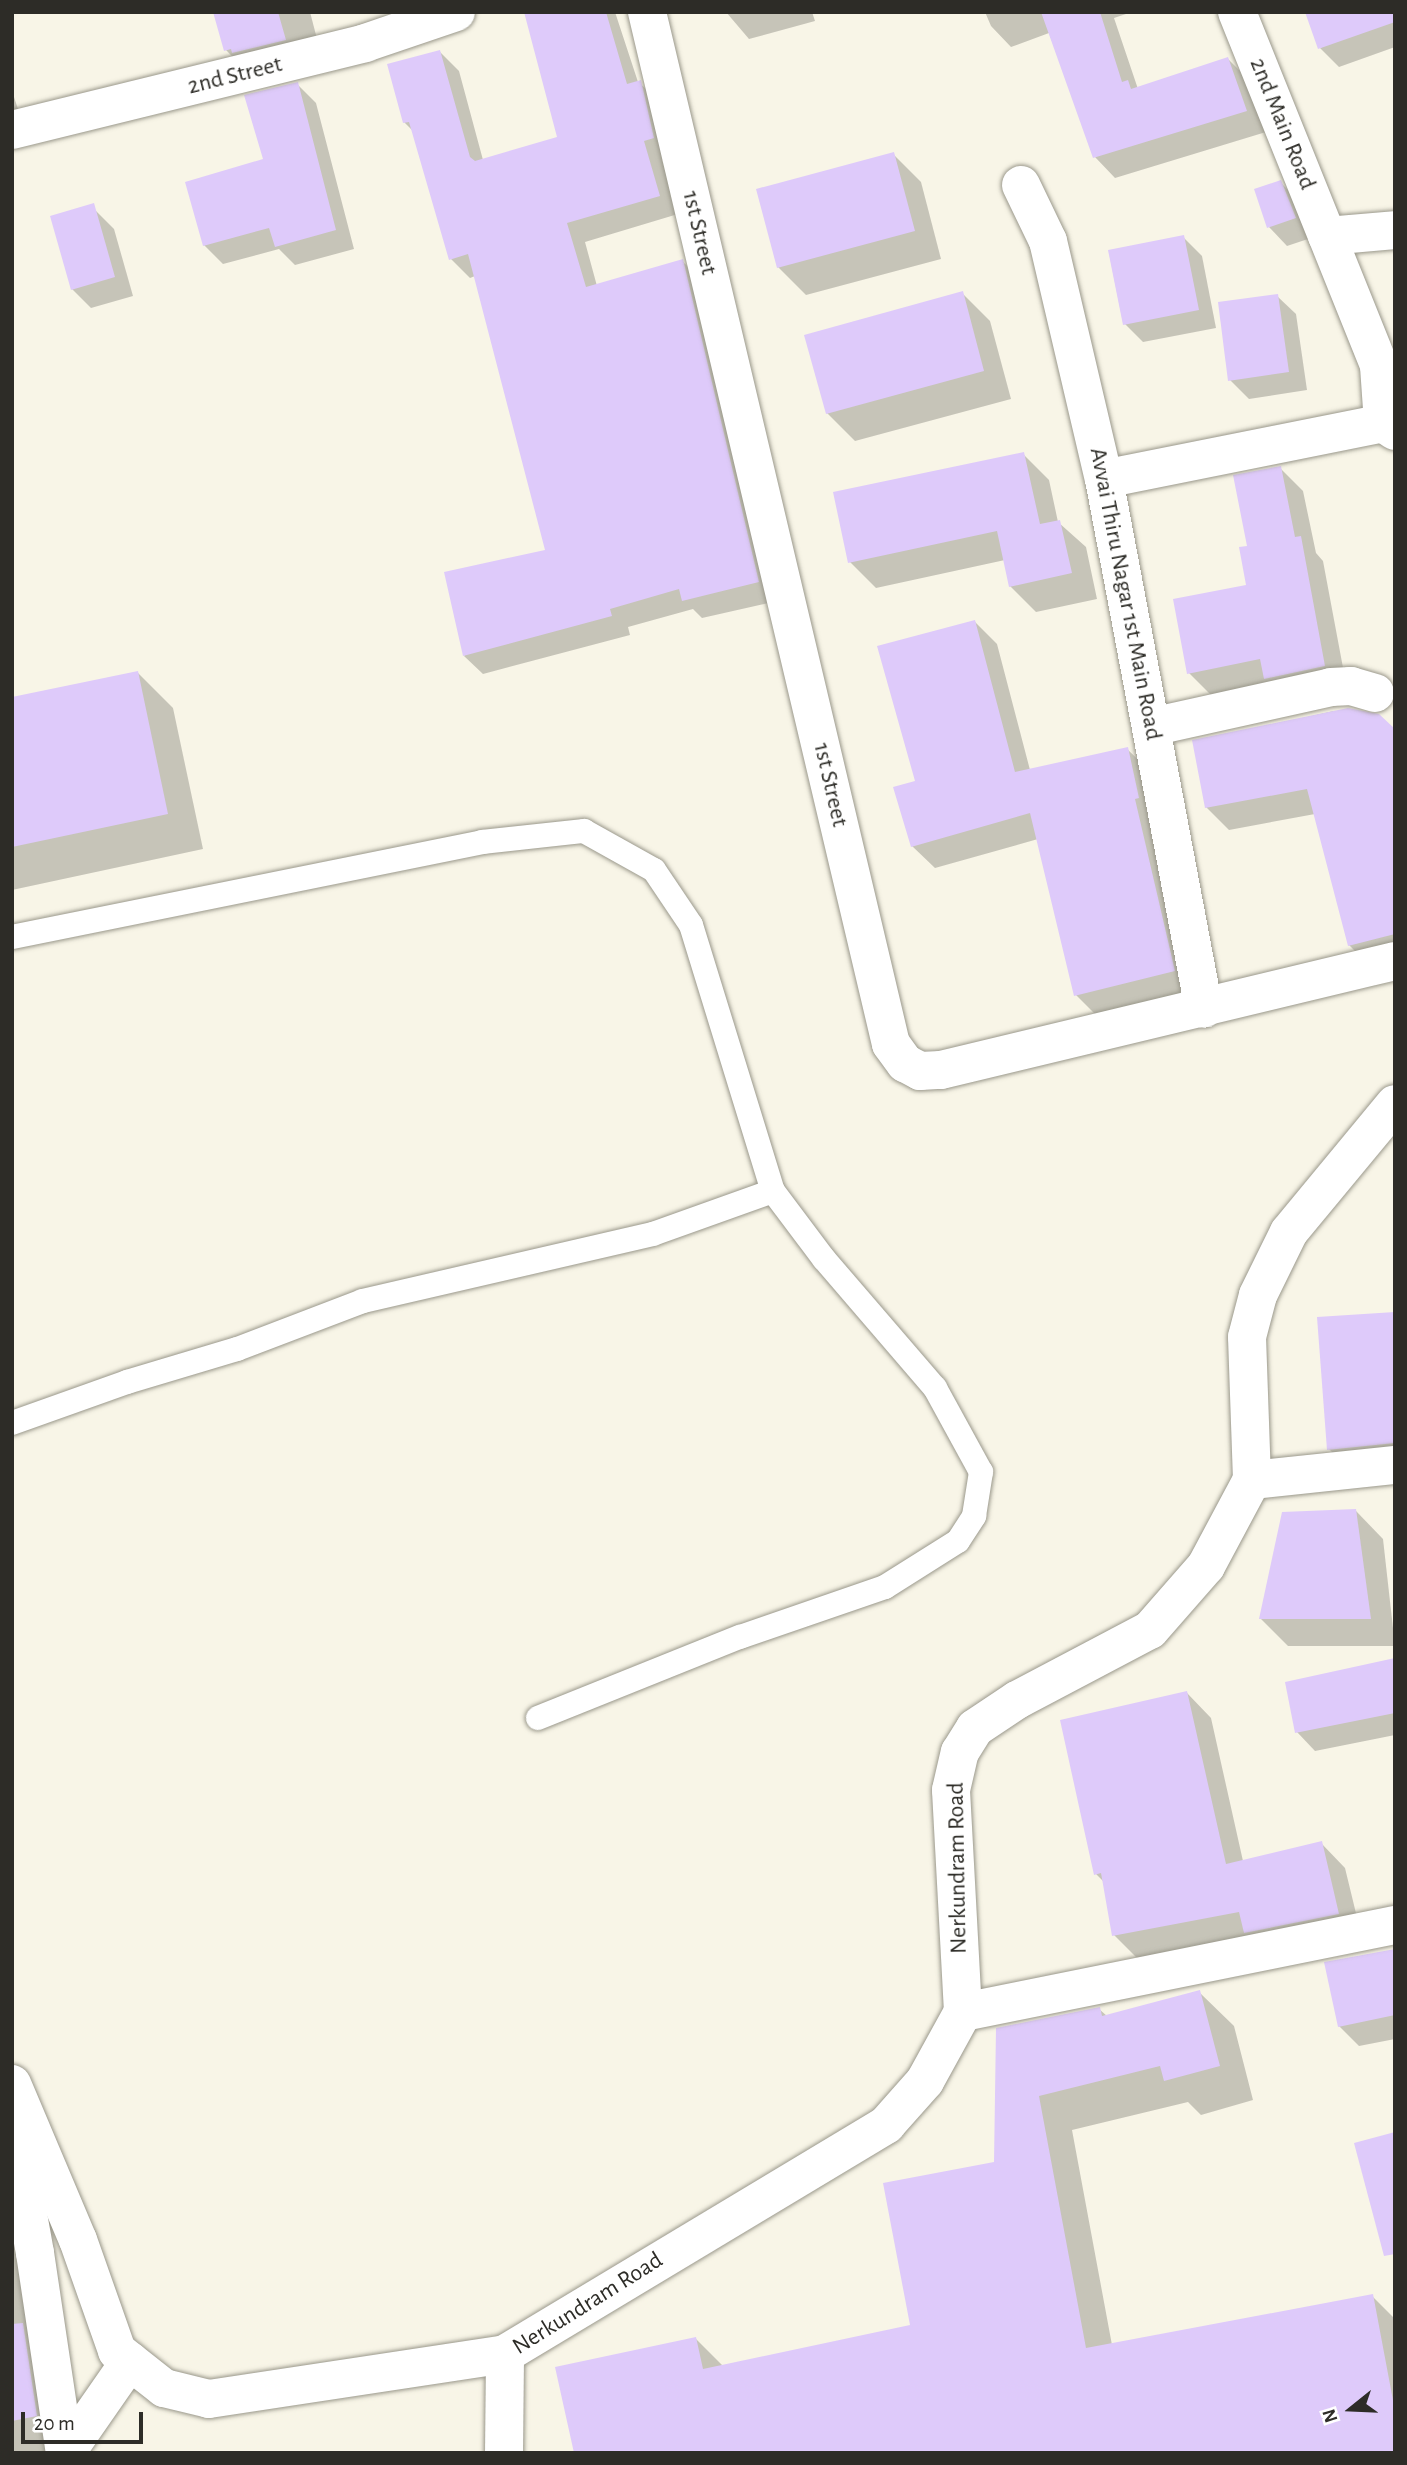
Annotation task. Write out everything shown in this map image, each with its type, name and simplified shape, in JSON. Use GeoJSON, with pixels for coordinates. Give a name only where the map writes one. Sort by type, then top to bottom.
{"type":"FeatureCollection","features":[{"type":"Feature","properties":{"kind":"street","name":"2nd Street"},"geometry":{"type":"LineString","coordinates":[[12,130],[362,27],[456,12]]}},
{"type":"Feature","properties":{"kind":"street","name":"1st Street"},"geometry":{"type":"LineString","coordinates":[[647,12],[891,1044],[905,1063],[920,1071],[940,1070],[1204,1009],[1395,961]]}},
{"type":"Feature","properties":{"kind":"street","name":"2nd Main Road"},"geometry":{"type":"LineString","coordinates":[[1237,12],[1379,366],[1389,427]]}},
{"type":"Feature","properties":{"kind":"street","name":"Avvai Thiru Nagar 1st Main Road"},"geometry":{"type":"LineString","coordinates":[[1021,185],[1048,241],[1104,480],[1204,1009]]}},
{"type":"Feature","properties":{"kind":"street"},"geometry":{"type":"LineString","coordinates":[[1326,236],[1395,230]]}},
{"type":"Feature","properties":{"kind":"street"},"geometry":{"type":"LineString","coordinates":[[1104,480],[1389,427]]}},
{"type":"Feature","properties":{"kind":"street"},"geometry":{"type":"LineString","coordinates":[[1151,727],[1331,687],[1351,686],[1375,693]]}},
{"type":"Feature","properties":{"kind":"street"},"geometry":{"type":"LineString","coordinates":[[1395,1104],[1290,1231],[1258,1295],[1247,1337],[1252,1480],[1395,1465]]}},
{"type":"Feature","properties":{"kind":"street","name":"Nerkundram Road"},"geometry":{"type":"LineString","coordinates":[[504,2453],[505,2354],[886,2124],[925,2081],[963,2012],[951,1790],[960,1752],[975,1728],[1017,1700],[1150,1630],[1206,1566],[1252,1480]]}},
{"type":"Feature","properties":{"kind":"street"},"geometry":{"type":"LineString","coordinates":[[963,2012],[1395,1925]]}},
{"type":"Feature","properties":{"kind":"street"},"geometry":{"type":"LineString","coordinates":[[12,2084],[78,2240],[117,2351],[164,2388],[209,2399],[505,2354]]}},
{"type":"Feature","properties":{"kind":"street"},"geometry":{"type":"LineString","coordinates":[[12,2150],[17,2153],[35,2253],[65,2453]]}},
{"type":"Feature","properties":{"kind":"street"},"geometry":{"type":"LineString","coordinates":[[35,2253],[78,2240]]}},
{"type":"Feature","properties":{"kind":"street"},"geometry":{"type":"LineString","coordinates":[[65,2453],[130,2361]]}},
{"type":"Feature","properties":{"kind":"lane"},"geometry":{"type":"LineString","coordinates":[[12,937],[482,842],[584,831],[654,870],[691,925],[772,1191],[824,1259],[935,1388],[981,1472],[974,1516],[958,1541],[885,1587],[740,1637],[538,1717]]}},
{"type":"Feature","properties":{"kind":"lane"},"geometry":{"type":"LineString","coordinates":[[12,1423],[237,1349],[363,1301],[653,1234],[772,1191]]}},
{"type":"Feature","properties":{"kind":"building"},"geometry":{"type":"Polygon","coordinates":[[[213,12],[278,12],[286,40],[232,53],[231,49],[224,51],[213,12]]]}},
{"type":"Feature","properties":{"kind":"building"},"geometry":{"type":"Polygon","coordinates":[[[524,12],[606,12],[627,84],[641,80],[654,138],[644,141],[660,196],[567,223],[586,287],[683,259],[759,582],[682,601],[679,589],[610,609],[612,616],[463,656],[444,572],[545,550],[468,254],[449,260],[409,122],[403,123],[387,64],[440,50],[470,157],[475,161],[557,137],[524,12]]]}},
{"type":"Feature","properties":{"kind":"building"},"geometry":{"type":"Polygon","coordinates":[[[1041,12],[1100,12],[1122,82],[1128,80],[1131,89],[1228,57],[1247,111],[1093,158],[1041,12]]]}},
{"type":"Feature","properties":{"kind":"building"},"geometry":{"type":"Polygon","coordinates":[[[1305,12],[1395,12],[1395,22],[1318,49],[1305,12]]]}},
{"type":"Feature","properties":{"kind":"building"},"geometry":{"type":"Polygon","coordinates":[[[298,82],[336,230],[275,247],[269,228],[203,246],[185,182],[263,159],[244,95],[298,82]]]}},
{"type":"Feature","properties":{"kind":"building"},"geometry":{"type":"Polygon","coordinates":[[[894,152],[915,231],[777,268],[756,189],[894,152]]]}},
{"type":"Feature","properties":{"kind":"building"},"geometry":{"type":"Polygon","coordinates":[[[1281,180],[1296,218],[1267,228],[1254,189],[1281,180]]]}},
{"type":"Feature","properties":{"kind":"building"},"geometry":{"type":"Polygon","coordinates":[[[94,203],[115,277],[71,290],[50,216],[94,203]]]}},
{"type":"Feature","properties":{"kind":"building"},"geometry":{"type":"Polygon","coordinates":[[[1184,235],[1199,310],[1123,325],[1108,250],[1184,235]]]}},
{"type":"Feature","properties":{"kind":"building"},"geometry":{"type":"Polygon","coordinates":[[[963,291],[984,371],[826,414],[804,335],[963,291]]]}},
{"type":"Feature","properties":{"kind":"building"},"geometry":{"type":"Polygon","coordinates":[[[1278,294],[1289,372],[1228,381],[1218,302],[1278,294]]]}},
{"type":"Feature","properties":{"kind":"building"},"geometry":{"type":"Polygon","coordinates":[[[1024,452],[1040,524],[1060,520],[1072,573],[1009,587],[997,531],[848,563],[833,492],[1024,452]]]}},
{"type":"Feature","properties":{"kind":"building"},"geometry":{"type":"Polygon","coordinates":[[[1281,466],[1295,537],[1301,536],[1325,666],[1264,679],[1260,659],[1187,674],[1173,599],[1246,585],[1239,547],[1247,546],[1233,475],[1281,466]]]}},
{"type":"Feature","properties":{"kind":"building"},"geometry":{"type":"Polygon","coordinates":[[[975,620],[1015,772],[1128,747],[1139,798],[1135,799],[1175,971],[1074,996],[1030,813],[911,847],[893,787],[915,781],[877,646],[975,620]]]}},
{"type":"Feature","properties":{"kind":"building"},"geometry":{"type":"Polygon","coordinates":[[[138,671],[168,814],[12,847],[12,697],[138,671]]]}},
{"type":"Feature","properties":{"kind":"building"},"geometry":{"type":"Polygon","coordinates":[[[1348,708],[1379,714],[1395,729],[1395,934],[1348,946],[1307,789],[1205,808],[1192,740],[1348,708]]]}},
{"type":"Feature","properties":{"kind":"building"},"geometry":{"type":"Polygon","coordinates":[[[1395,1312],[1395,1443],[1327,1450],[1317,1317],[1395,1312]]]}},
{"type":"Feature","properties":{"kind":"building"},"geometry":{"type":"Polygon","coordinates":[[[1356,1509],[1371,1619],[1259,1619],[1282,1512],[1356,1509]]]}},
{"type":"Feature","properties":{"kind":"building"},"geometry":{"type":"Polygon","coordinates":[[[1395,1658],[1395,1713],[1295,1733],[1285,1682],[1395,1658]]]}},
{"type":"Feature","properties":{"kind":"building"},"geometry":{"type":"Polygon","coordinates":[[[1187,1691],[1226,1864],[1322,1841],[1339,1914],[1244,1933],[1239,1912],[1112,1936],[1101,1873],[1094,1875],[1060,1720],[1187,1691]]]}},
{"type":"Feature","properties":{"kind":"building"},"geometry":{"type":"Polygon","coordinates":[[[1395,1949],[1395,2015],[1338,2027],[1324,1962],[1395,1949]]]}},
{"type":"Feature","properties":{"kind":"building"},"geometry":{"type":"Polygon","coordinates":[[[1200,1990],[1220,2066],[1164,2081],[1160,2066],[1039,2096],[1086,2348],[1373,2294],[1395,2411],[1395,2453],[574,2453],[555,2367],[696,2337],[703,2369],[910,2325],[883,2183],[994,2162],[996,2028],[1100,2007],[1102,2016],[1200,1990]]]}},
{"type":"Feature","properties":{"kind":"building"},"geometry":{"type":"Polygon","coordinates":[[[1395,2132],[1395,2254],[1384,2256],[1354,2143],[1395,2132]]]}},
{"type":"Feature","properties":{"kind":"building"},"geometry":{"type":"Polygon","coordinates":[[[23,2323],[37,2416],[12,2421],[12,2324],[23,2323]]]}}]}
